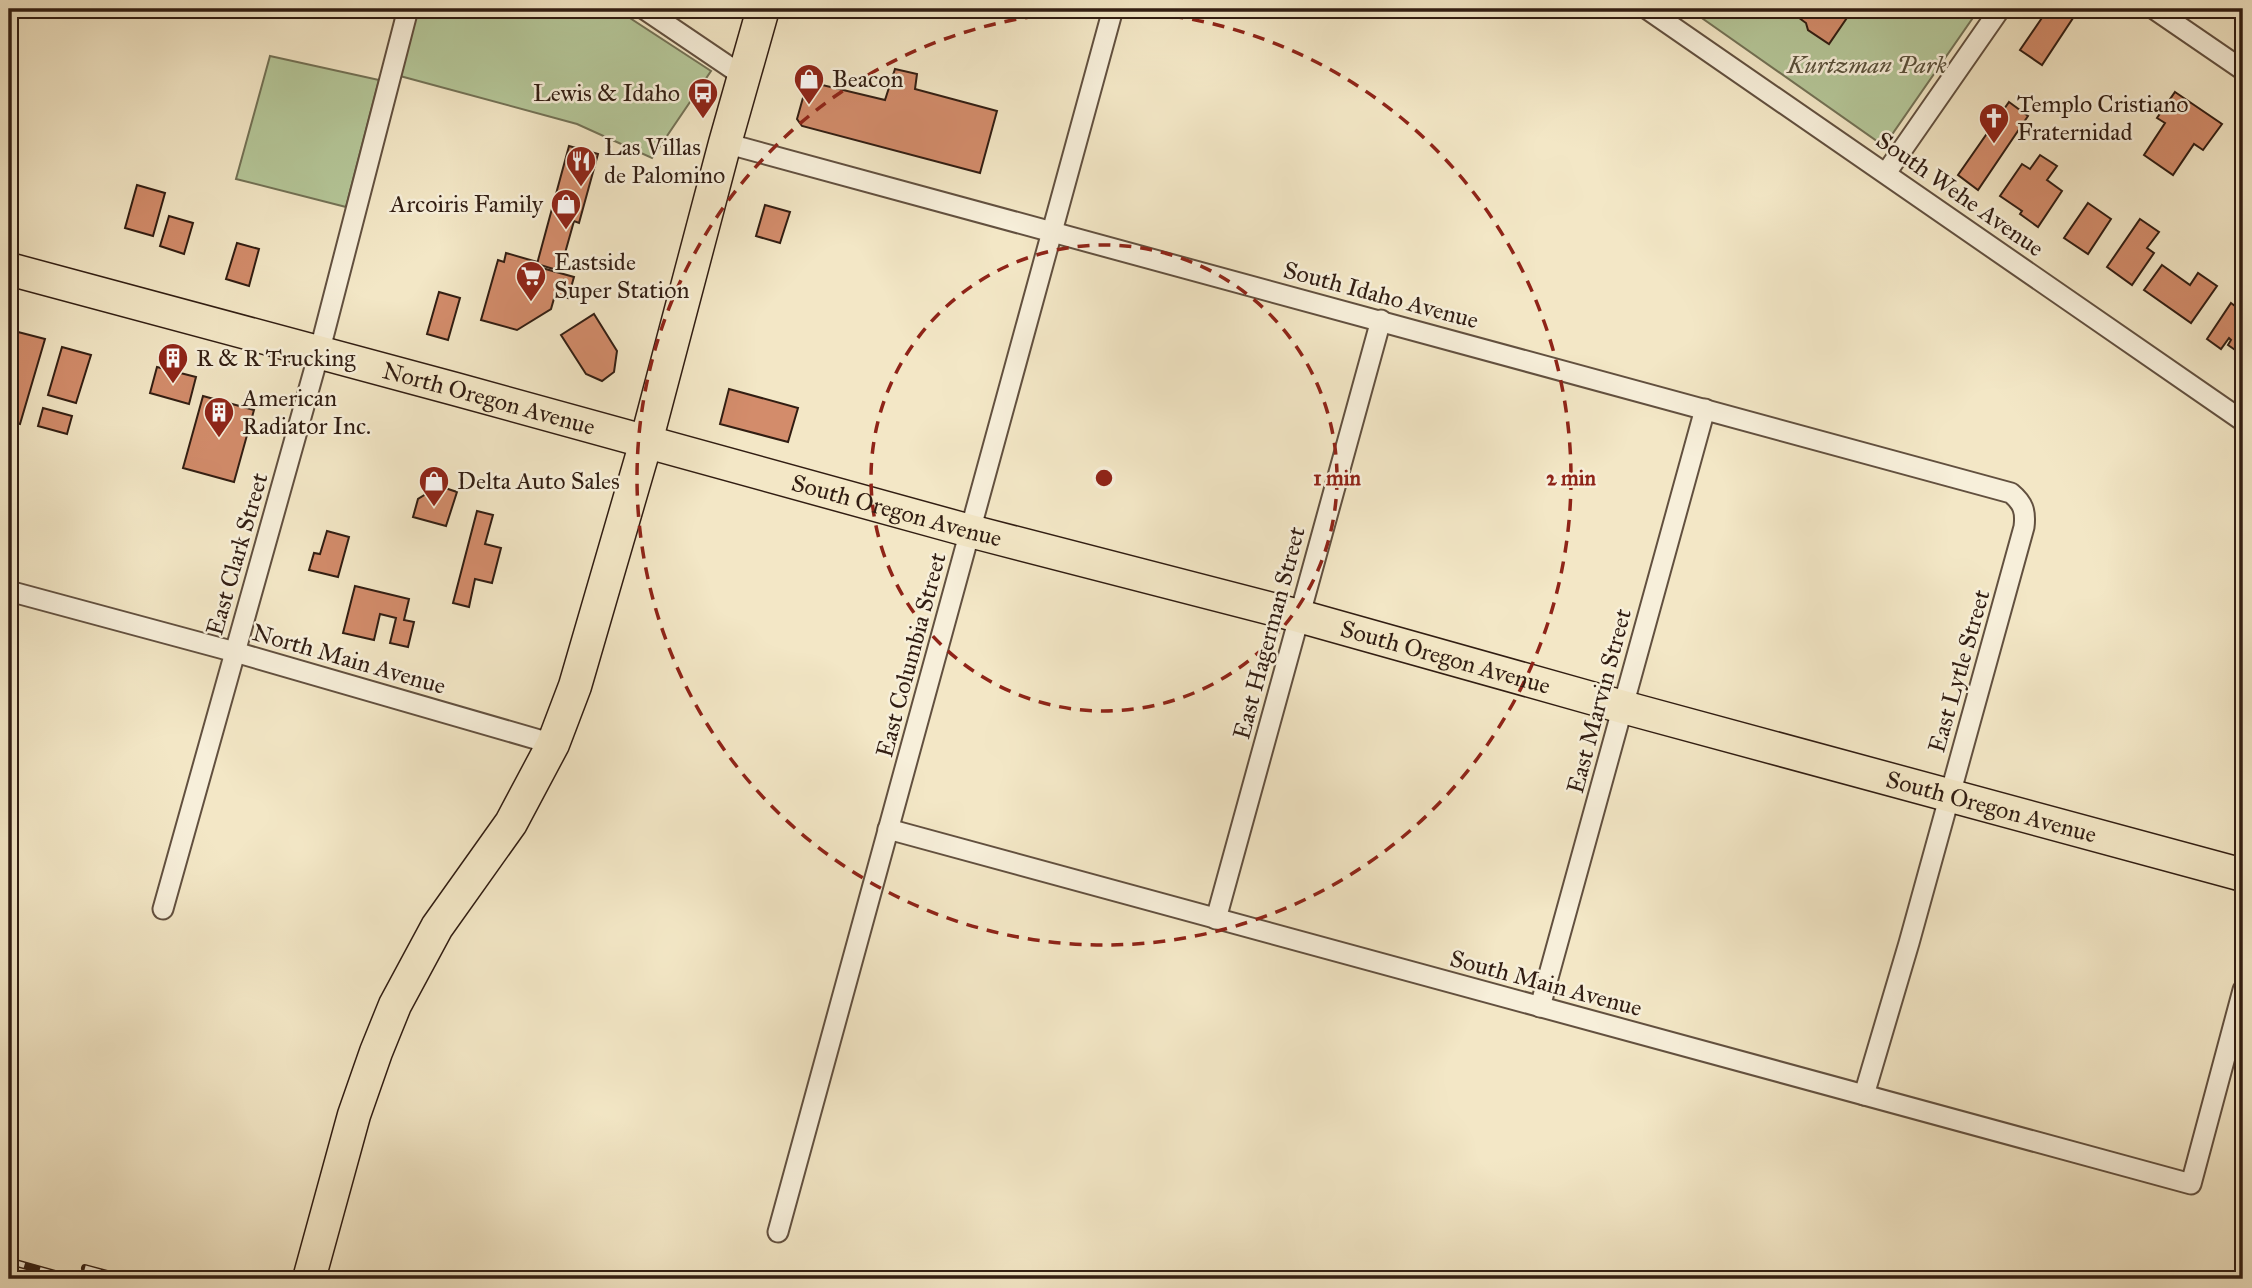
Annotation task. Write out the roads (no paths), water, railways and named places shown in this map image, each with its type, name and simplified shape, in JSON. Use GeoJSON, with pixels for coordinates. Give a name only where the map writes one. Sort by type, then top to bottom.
{"type":"FeatureCollection","features":[{"type":"Feature","properties":{"kind":"main road"},"geometry":{"type":"LineString","coordinates":[[309,1279],[355,1115],[395,1005],[437,927],[511,822],[552,744],[575,686],[646,442],[763,9]]}},
{"type":"Feature","properties":{"kind":"main road","name":"North Oregon Avenue"},"geometry":{"type":"LineString","coordinates":[[9,269],[646,442]]}},
{"type":"Feature","properties":{"kind":"main road","name":"South Oregon Avenue"},"geometry":{"type":"LineString","coordinates":[[646,442],[970,531],[1299,616],[2243,875]]}},
{"type":"Feature","properties":{"kind":"street","name":"East Clark Street"},"geometry":{"type":"LineString","coordinates":[[163,909],[319,353],[408,9]]}},
{"type":"Feature","properties":{"kind":"street"},"geometry":{"type":"LineString","coordinates":[[644,9],[743,76]]}},
{"type":"Feature","properties":{"kind":"street","name":"East Columbia Street"},"geometry":{"type":"LineString","coordinates":[[778,1233],[1113,9]]}},
{"type":"Feature","properties":{"kind":"street","name":"South Wehe Avenue"},"geometry":{"type":"LineString","coordinates":[[1647,9],[2243,421]]}},
{"type":"Feature","properties":{"kind":"street"},"geometry":{"type":"LineString","coordinates":[[1886,173],[2000,9]]}},
{"type":"Feature","properties":{"kind":"street"},"geometry":{"type":"LineString","coordinates":[[2154,9],[2243,71]]}},
{"type":"Feature","properties":{"kind":"street","name":"South Idaho Avenue"},"geometry":{"type":"LineString","coordinates":[[725,143],[1998,488],[2011,493],[2021,502]]}},
{"type":"Feature","properties":{"kind":"street","name":"East Hagerman Street"},"geometry":{"type":"LineString","coordinates":[[1216,919],[1381,320]]}},
{"type":"Feature","properties":{"kind":"street","name":"East Marvin Street"},"geometry":{"type":"LineString","coordinates":[[1540,1007],[1705,409]]}},
{"type":"Feature","properties":{"kind":"street","name":"East Lytle Street"},"geometry":{"type":"LineString","coordinates":[[1864,1096],[2024,527],[2025,513],[2021,502]]}},
{"type":"Feature","properties":{"kind":"street","name":"North Main Avenue"},"geometry":{"type":"LineString","coordinates":[[9,591],[235,652],[552,744]]}},
{"type":"Feature","properties":{"kind":"street","name":"South Main Avenue"},"geometry":{"type":"LineString","coordinates":[[888,829],[2191,1185],[2243,989]]}},
{"type":"Feature","properties":{"kind":"railway"},"geometry":{"type":"LineString","coordinates":[[9,1261],[73,1279]]}},
{"type":"Feature","properties":{"kind":"railway"},"geometry":{"type":"LineString","coordinates":[[85,1268],[126,1279]]}},
{"type":"Feature","properties":{"kind":"place","name":"Beacon"},"geometry":{"type":"Point","coordinates":[809,106]}},
{"type":"Feature","properties":{"kind":"place","name":"Lewis & Idaho"},"geometry":{"type":"Point","coordinates":[703,120]}},
{"type":"Feature","properties":{"kind":"place","name":"Templo Cristiano Fraternidad"},"geometry":{"type":"Point","coordinates":[1994,145]}},
{"type":"Feature","properties":{"kind":"place","name":"Las Villas de Palomino"},"geometry":{"type":"Point","coordinates":[581,188]}},
{"type":"Feature","properties":{"kind":"place","name":"Arcoiris Family"},"geometry":{"type":"Point","coordinates":[566,231]}},
{"type":"Feature","properties":{"kind":"place","name":"Eastside Super Station"},"geometry":{"type":"Point","coordinates":[531,303]}},
{"type":"Feature","properties":{"kind":"place","name":"R & R Trucking"},"geometry":{"type":"Point","coordinates":[173,385]}},
{"type":"Feature","properties":{"kind":"place","name":"American Radiator Inc."},"geometry":{"type":"Point","coordinates":[219,439]}},
{"type":"Feature","properties":{"kind":"place","name":"Delta Auto Sales"},"geometry":{"type":"Point","coordinates":[434,508]}},
{"type":"Feature","properties":{"kind":"park label","name":"Kurtzman Park"},"geometry":{"type":"Point","coordinates":[1867,65]}}]}
